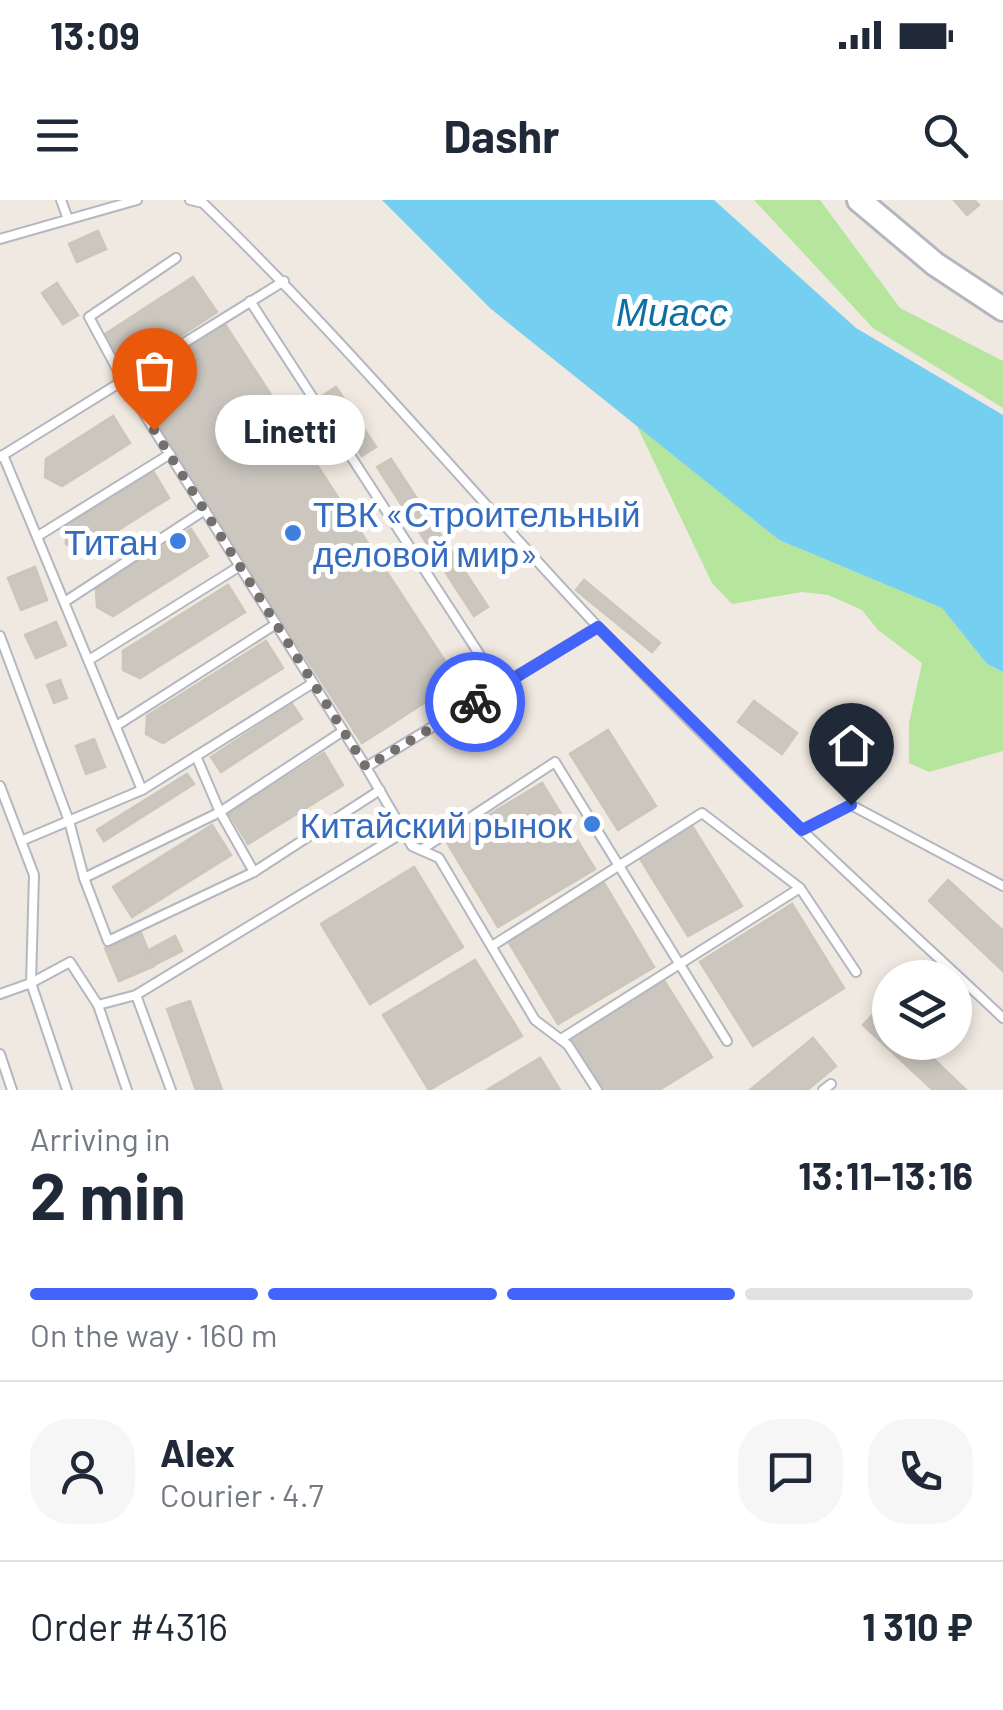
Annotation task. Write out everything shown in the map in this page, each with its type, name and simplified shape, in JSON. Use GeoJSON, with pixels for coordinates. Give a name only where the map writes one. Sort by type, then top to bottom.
{"type":"FeatureCollection","features":[{"type":"Feature","properties":{"kind":"main road"},"geometry":{"type":"LineString","coordinates":[[860,200],[935,264],[1003,310]]}},
{"type":"Feature","properties":{"kind":"lane"},"geometry":{"type":"LineString","coordinates":[[60,200],[68,219]]}},
{"type":"Feature","properties":{"kind":"lane"},"geometry":{"type":"LineString","coordinates":[[0,239],[137,200]]}},
{"type":"Feature","properties":{"kind":"lane"},"geometry":{"type":"LineString","coordinates":[[190,200],[203,203],[284,281],[598,627],[802,830],[1003,1018]]}},
{"type":"Feature","properties":{"kind":"lane"},"geometry":{"type":"LineString","coordinates":[[176,258],[89,317],[123,380],[412,846],[439,858],[536,1020],[561,1040],[597,1090]]}},
{"type":"Feature","properties":{"kind":"lane"},"geometry":{"type":"LineString","coordinates":[[142,790],[66,601],[1,456],[284,281]]}},
{"type":"Feature","properties":{"kind":"lane"},"geometry":{"type":"LineString","coordinates":[[250,302],[500,686]]}},
{"type":"Feature","properties":{"kind":"lane"},"geometry":{"type":"LineString","coordinates":[[38,536],[170,454]]}},
{"type":"Feature","properties":{"kind":"lane"},"geometry":{"type":"LineString","coordinates":[[66,601],[204,510]]}},
{"type":"Feature","properties":{"kind":"lane"},"geometry":{"type":"LineString","coordinates":[[89,660],[240,566]]}},
{"type":"Feature","properties":{"kind":"lane"},"geometry":{"type":"LineString","coordinates":[[116,726],[276,624]]}},
{"type":"Feature","properties":{"kind":"lane"},"geometry":{"type":"LineString","coordinates":[[366,767],[598,627]]}},
{"type":"Feature","properties":{"kind":"lane"},"geometry":{"type":"LineString","coordinates":[[0,636],[70,820],[84,878],[108,941],[254,872],[380,790]]}},
{"type":"Feature","properties":{"kind":"lane"},"geometry":{"type":"LineString","coordinates":[[21,841],[142,790],[313,683]]}},
{"type":"Feature","properties":{"kind":"lane"},"geometry":{"type":"LineString","coordinates":[[84,878],[220,812],[343,731]]}},
{"type":"Feature","properties":{"kind":"lane"},"geometry":{"type":"LineString","coordinates":[[196,756],[220,812],[254,872]]}},
{"type":"Feature","properties":{"kind":"lane"},"geometry":{"type":"LineString","coordinates":[[421,850],[555,762],[727,1041]]}},
{"type":"Feature","properties":{"kind":"lane"},"geometry":{"type":"LineString","coordinates":[[0,786],[34,875],[31,983],[67,1090]]}},
{"type":"Feature","properties":{"kind":"lane"},"geometry":{"type":"LineString","coordinates":[[802,830],[851,805],[1003,886]]}},
{"type":"Feature","properties":{"kind":"lane"},"geometry":{"type":"LineString","coordinates":[[492,946],[702,813],[800,888],[856,972]]}},
{"type":"Feature","properties":{"kind":"lane"},"geometry":{"type":"LineString","coordinates":[[98,1005],[136,995],[404,832]]}},
{"type":"Feature","properties":{"kind":"lane"},"geometry":{"type":"LineString","coordinates":[[561,1040],[800,888]]}},
{"type":"Feature","properties":{"kind":"lane"},"geometry":{"type":"LineString","coordinates":[[0,994],[70,962],[98,1005],[126,1090]]}},
{"type":"Feature","properties":{"kind":"lane"},"geometry":{"type":"LineString","coordinates":[[136,995],[171,1090]]}},
{"type":"Feature","properties":{"kind":"lane"},"geometry":{"type":"LineString","coordinates":[[0,1054],[12,1090]]}},
{"type":"Feature","properties":{"kind":"green space"},"geometry":{"type":"Polygon","coordinates":[[[754,200],[820,200],[900,308],[1003,361],[1003,408],[873,328],[754,200]]]}},
{"type":"Feature","properties":{"kind":"green space"},"geometry":{"type":"Polygon","coordinates":[[[636,424],[779,540],[942,608],[987,664],[1003,672],[1003,751],[929,772],[909,763],[909,723],[922,663],[878,630],[862,610],[828,595],[802,592],[732,604],[712,583],[636,424]]]}},
{"type":"Feature","properties":{"kind":"water","name":"Миасс"},"geometry":{"type":"Polygon","coordinates":[[[382,200],[714,200],[856,328],[1003,415],[1003,672],[987,664],[942,608],[779,540],[491,309],[382,200]]]}},
{"type":"Feature","properties":{"kind":"building"},"geometry":{"type":"Polygon","coordinates":[[[954,200],[974,200],[979,205],[967,215],[954,200]]]}},
{"type":"Feature","properties":{"kind":"building"},"geometry":{"type":"Polygon","coordinates":[[[98,231],[106,249],[77,262],[69,244],[98,231]]]}},
{"type":"Feature","properties":{"kind":"building"},"geometry":{"type":"Polygon","coordinates":[[[193,277],[217,312],[126,372],[102,336],[193,277]]]}},
{"type":"Feature","properties":{"kind":"building"},"geometry":{"type":"Polygon","coordinates":[[[57,283],[78,315],[63,324],[42,293],[57,283]]]}},
{"type":"Feature","properties":{"kind":"building","name":"ТВК «Строительный деловой мир»"},"geometry":{"type":"Polygon","coordinates":[[[224,323],[458,681],[362,743],[128,385],[224,323]]]}},
{"type":"Feature","properties":{"kind":"building"},"geometry":{"type":"Polygon","coordinates":[[[336,387],[376,447],[362,456],[322,396],[336,387]]]}},
{"type":"Feature","properties":{"kind":"building"},"geometry":{"type":"Polygon","coordinates":[[[113,416],[130,443],[62,486],[45,477],[46,459],[113,416]]]}},
{"type":"Feature","properties":{"kind":"building"},"geometry":{"type":"Polygon","coordinates":[[[391,459],[488,607],[474,616],[377,467],[391,459]]]}},
{"type":"Feature","properties":{"kind":"building"},"geometry":{"type":"Polygon","coordinates":[[[153,471],[169,498],[83,552],[66,544],[66,525],[153,471]]]}},
{"type":"Feature","properties":{"kind":"building"},"geometry":{"type":"Polygon","coordinates":[[[191,529],[208,556],[113,616],[97,607],[96,589],[191,529]]]}},
{"type":"Feature","properties":{"kind":"building"},"geometry":{"type":"Polygon","coordinates":[[[35,567],[47,600],[21,610],[8,578],[35,567]]]}},
{"type":"Feature","properties":{"kind":"building"},"geometry":{"type":"Polygon","coordinates":[[[584,580],[660,643],[652,652],[576,590],[584,580]]]}},
{"type":"Feature","properties":{"kind":"building"},"geometry":{"type":"Polygon","coordinates":[[[228,585],[245,612],[140,678],[123,670],[123,651],[228,585]]]}},
{"type":"Feature","properties":{"kind":"building"},"geometry":{"type":"Polygon","coordinates":[[[56,622],[66,645],[36,658],[25,635],[56,622]]]}},
{"type":"Feature","properties":{"kind":"building"},"geometry":{"type":"Polygon","coordinates":[[[266,641],[283,668],[163,743],[146,734],[147,716],[266,641]]]}},
{"type":"Feature","properties":{"kind":"building"},"geometry":{"type":"Polygon","coordinates":[[[60,680],[67,698],[54,703],[47,685],[60,680]]]}},
{"type":"Feature","properties":{"kind":"building"},"geometry":{"type":"Polygon","coordinates":[[[754,701],[797,733],[782,754],[738,722],[754,701]]]}},
{"type":"Feature","properties":{"kind":"building"},"geometry":{"type":"Polygon","coordinates":[[[292,704],[302,719],[221,772],[211,757],[292,704]]]}},
{"type":"Feature","properties":{"kind":"building"},"geometry":{"type":"Polygon","coordinates":[[[608,730],[656,806],[618,830],[570,754],[608,730]]]}},
{"type":"Feature","properties":{"kind":"building"},"geometry":{"type":"Polygon","coordinates":[[[94,739],[105,767],[86,774],[76,746],[94,739]]]}},
{"type":"Feature","properties":{"kind":"building"},"geometry":{"type":"Polygon","coordinates":[[[324,753],[343,785],[248,844],[229,813],[324,753]]]}},
{"type":"Feature","properties":{"kind":"building"},"geometry":{"type":"Polygon","coordinates":[[[187,774],[194,784],[104,841],[97,830],[187,774]]]}},
{"type":"Feature","properties":{"kind":"building"},"geometry":{"type":"Polygon","coordinates":[[[542,783],[595,869],[498,927],[446,841],[542,783]]]}},
{"type":"Feature","properties":{"kind":"building"},"geometry":{"type":"Polygon","coordinates":[[[212,825],[231,855],[132,917],[113,887],[212,825]]]}},
{"type":"Feature","properties":{"kind":"building"},"geometry":{"type":"Polygon","coordinates":[[[692,826],[742,906],[688,936],[639,857],[692,826]]]}},
{"type":"Feature","properties":{"kind":"building"},"geometry":{"type":"Polygon","coordinates":[[[414,867],[463,947],[370,1004],[321,924],[414,867]]]}},
{"type":"Feature","properties":{"kind":"building"},"geometry":{"type":"Polygon","coordinates":[[[948,880],[1003,931],[1003,971],[929,901],[948,880]]]}},
{"type":"Feature","properties":{"kind":"building"},"geometry":{"type":"Polygon","coordinates":[[[604,883],[654,967],[558,1024],[508,941],[604,883]]]}},
{"type":"Feature","properties":{"kind":"building"},"geometry":{"type":"Polygon","coordinates":[[[792,904],[844,988],[753,1046],[700,962],[792,904]]]}},
{"type":"Feature","properties":{"kind":"building"},"geometry":{"type":"Polygon","coordinates":[[[141,933],[154,966],[119,981],[105,948],[141,933]]]}},
{"type":"Feature","properties":{"kind":"building"},"geometry":{"type":"Polygon","coordinates":[[[175,936],[182,951],[156,964],[149,950],[175,936]]]}},
{"type":"Feature","properties":{"kind":"building"},"geometry":{"type":"Polygon","coordinates":[[[475,960],[522,1036],[429,1090],[383,1015],[475,960]]]}},
{"type":"Feature","properties":{"kind":"building"},"geometry":{"type":"Polygon","coordinates":[[[663,979],[712,1057],[659,1090],[604,1090],[571,1038],[663,979]]]}},
{"type":"Feature","properties":{"kind":"building"},"geometry":{"type":"Polygon","coordinates":[[[190,1001],[222,1090],[196,1090],[167,1009],[190,1001]]]}},
{"type":"Feature","properties":{"kind":"building"},"geometry":{"type":"Polygon","coordinates":[[[872,1015],[872,1033],[863,1025],[872,1015]]]}},
{"type":"Feature","properties":{"kind":"building"},"geometry":{"type":"Polygon","coordinates":[[[813,1038],[836,1066],[807,1090],[750,1090],[813,1038]]]}},
{"type":"Feature","properties":{"kind":"building"},"geometry":{"type":"Polygon","coordinates":[[[540,1058],[560,1090],[487,1090],[540,1058]]]}},
{"type":"Feature","properties":{"kind":"building"},"geometry":{"type":"Polygon","coordinates":[[[901,1060],[935,1060],[966,1090],[933,1090],[901,1060]]]}},
{"type":"Feature","properties":{"kind":"way so far"},"geometry":{"type":"LineString","coordinates":[[154,430],[366,767],[475,702]]}},
{"type":"Feature","properties":{"kind":"place","name":"Linetti"},"geometry":{"type":"Point","coordinates":[154,430]}},
{"type":"Feature","properties":{"kind":"place","name":"ТВК «Строительный деловой мир»"},"geometry":{"type":"Point","coordinates":[293,533]}},
{"type":"Feature","properties":{"kind":"place","name":"Титан"},"geometry":{"type":"Point","coordinates":[178,541]}},
{"type":"Feature","properties":{"kind":"place","name":"Китайский рынок"},"geometry":{"type":"Point","coordinates":[592,824]}},
{"type":"Feature","properties":{"kind":"route"},"geometry":{"type":"LineString","coordinates":[[475,702],[598,627],[802,830],[851,805]]}}]}
